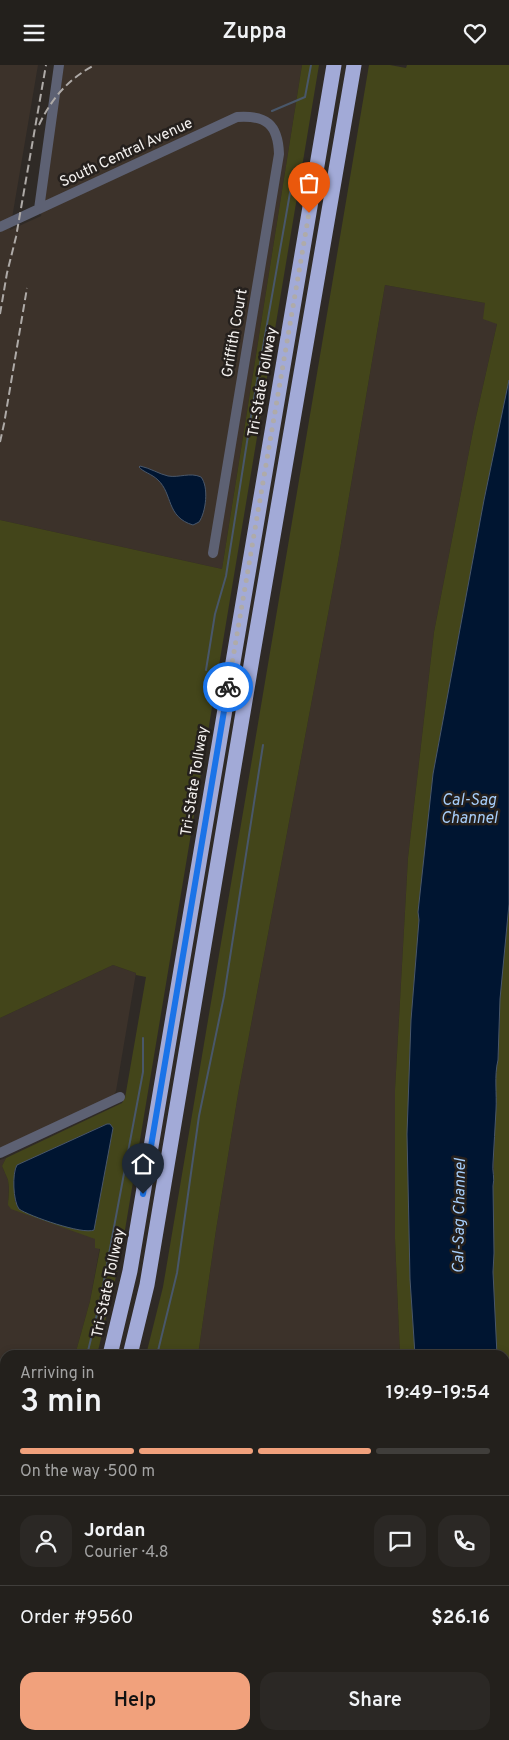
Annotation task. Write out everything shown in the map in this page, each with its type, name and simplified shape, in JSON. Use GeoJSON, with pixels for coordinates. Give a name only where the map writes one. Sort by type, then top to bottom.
{"type":"FeatureCollection","features":[{"type":"Feature","properties":{"kind":"highway","name":"Tri-State Tollway"},"geometry":{"type":"LineString","coordinates":[[111,1350],[130,1271],[334,65]]}},
{"type":"Feature","properties":{"kind":"highway"},"geometry":{"type":"LineString","coordinates":[[131,1350],[148,1275],[354,65]]}},
{"type":"Feature","properties":{"kind":"street"},"geometry":{"type":"LineString","coordinates":[[39,209],[59,65]]}},
{"type":"Feature","properties":{"kind":"street","name":"South Central Avenue"},"geometry":{"type":"LineString","coordinates":[[0,227],[237,117],[252,116],[266,121]]}},
{"type":"Feature","properties":{"kind":"street","name":"Griffith Court"},"geometry":{"type":"LineString","coordinates":[[213,553],[279,154],[276,134],[266,121]]}},
{"type":"Feature","properties":{"kind":"street"},"geometry":{"type":"LineString","coordinates":[[0,1153],[120,1097]]}},
{"type":"Feature","properties":{"kind":"shaded area"},"geometry":{"type":"Polygon","coordinates":[[[0,65],[38,65],[10,230],[41,216],[64,65],[302,65],[222,569],[0,520],[0,65]]]}},
{"type":"Feature","properties":{"kind":"shaded area"},"geometry":{"type":"Polygon","coordinates":[[[385,285],[485,303],[497,324],[474,426],[434,632],[408,858],[395,1090],[395,1239],[400,1350],[199,1350],[238,1094],[338,561],[385,285]]]}},
{"type":"Feature","properties":{"kind":"shaded area"},"geometry":{"type":"Polygon","coordinates":[[[113,965],[136,973],[114,1095],[0,1149],[0,1018],[113,965]]]}},
{"type":"Feature","properties":{"kind":"shaded area"},"geometry":{"type":"Polygon","coordinates":[[[6,1158],[2,1166],[8,1180],[8,1200],[101,1241],[90,1301],[76,1350],[0,1350],[0,1160],[6,1158]]]}},
{"type":"Feature","properties":{"kind":"green space"},"geometry":{"type":"Polygon","coordinates":[[[302,65],[319,65],[120,1260],[98,1350],[76,1350],[90,1301],[100,1249],[95,1248],[95,1239],[11,1209],[8,1205],[8,1180],[2,1166],[6,1158],[122,1103],[125,1098],[146,977],[136,975],[136,973],[113,965],[0,1018],[0,520],[222,569],[302,65]],[[106,1124],[17,1165],[14,1172],[15,1202],[94,1230],[113,1128],[110,1124],[106,1124]]]}},
{"type":"Feature","properties":{"kind":"green space"},"geometry":{"type":"Polygon","coordinates":[[[369,65],[390,65],[406,68],[407,65],[509,65],[509,380],[484,500],[433,774],[418,912],[419,920],[411,1020],[407,1134],[410,1279],[415,1350],[400,1350],[395,1239],[395,1090],[408,858],[434,632],[474,426],[497,324],[483,319],[485,303],[385,285],[338,561],[238,1094],[199,1350],[147,1350],[163,1287],[369,65]]]}},
{"type":"Feature","properties":{"kind":"green space"},"geometry":{"type":"Polygon","coordinates":[[[509,904],[509,1350],[496,1350],[493,1272],[493,1199],[499,1005],[509,904]]]}},
{"type":"Feature","properties":{"kind":"water","name":"Cal-Sag Channel"},"geometry":{"type":"Polygon","coordinates":[[[509,380],[509,904],[500,999],[493,1166],[493,1272],[497,1350],[415,1350],[410,1279],[407,1134],[411,1020],[419,920],[418,912],[433,774],[484,500],[509,380]]]}},
{"type":"Feature","properties":{"kind":"water"},"geometry":{"type":"Polygon","coordinates":[[[140,466],[168,476],[193,475],[201,477],[205,487],[206,499],[199,522],[193,525],[178,517],[163,486],[156,478],[141,469],[140,466]]]}},
{"type":"Feature","properties":{"kind":"water"},"geometry":{"type":"Polygon","coordinates":[[[110,1124],[113,1128],[94,1230],[79,1230],[68,1227],[44,1220],[19,1209],[15,1200],[14,1187],[14,1174],[17,1165],[110,1124]]]}},
{"type":"Feature","properties":{"kind":"waterway"},"geometry":{"type":"LineString","coordinates":[[272,111],[305,97],[311,65]]}},
{"type":"Feature","properties":{"kind":"waterway"},"geometry":{"type":"LineString","coordinates":[[206,670],[215,614],[226,576],[252,410],[294,170]]}},
{"type":"Feature","properties":{"kind":"waterway"},"geometry":{"type":"LineString","coordinates":[[158,1350],[177,1273],[199,1116],[224,996],[263,745]]}},
{"type":"Feature","properties":{"kind":"waterway"},"geometry":{"type":"LineString","coordinates":[[88,1350],[100,1302],[143,1072],[143,1038]]}},
{"type":"Feature","properties":{"kind":"railway"},"geometry":{"type":"LineString","coordinates":[[0,314],[16,237],[46,65]]}},
{"type":"Feature","properties":{"kind":"railway"},"geometry":{"type":"LineString","coordinates":[[39,125],[49,106],[62,90],[77,76],[95,65]]}},
{"type":"Feature","properties":{"kind":"railway"},"geometry":{"type":"LineString","coordinates":[[0,442],[27,288]]}},
{"type":"Feature","properties":{"kind":"way so far"},"geometry":{"type":"LineString","coordinates":[[228,687],[309,213]]}},
{"type":"Feature","properties":{"kind":"route"},"geometry":{"type":"LineString","coordinates":[[143,1194],[228,687]]}}]}
